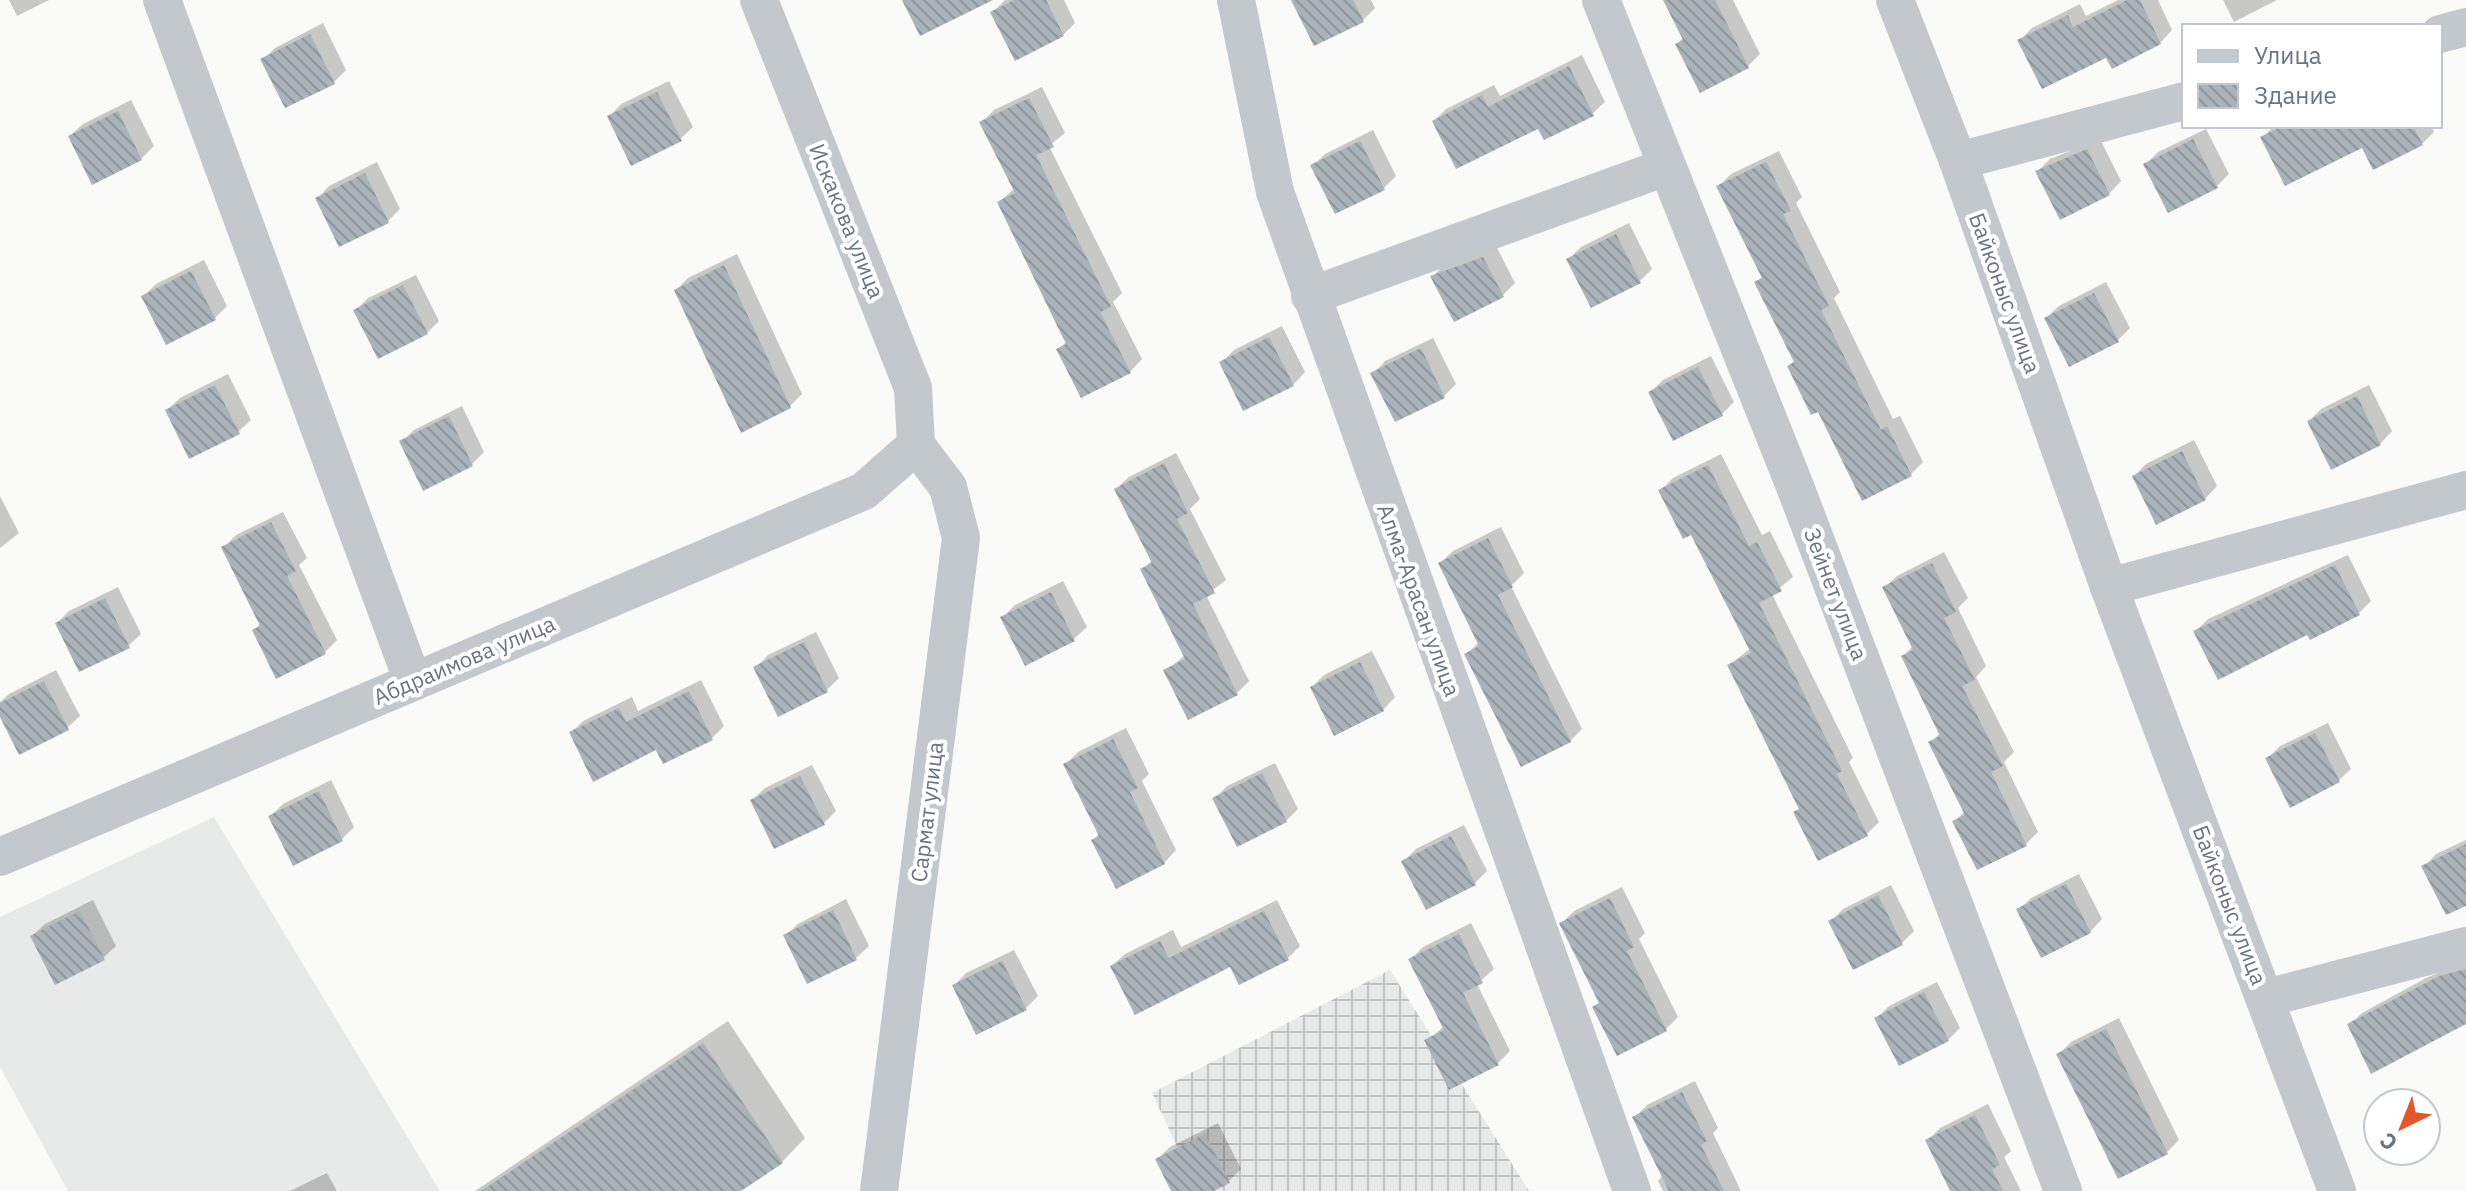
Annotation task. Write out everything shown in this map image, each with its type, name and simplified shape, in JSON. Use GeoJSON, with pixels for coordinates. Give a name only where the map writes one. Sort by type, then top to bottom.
{"type":"FeatureCollection","features":[{"type":"Feature","properties":{"kind":"street"},"geometry":{"type":"LineString","coordinates":[[162,0],[413,682]]}},
{"type":"Feature","properties":{"kind":"street","name":"Искакова улица"},"geometry":{"type":"LineString","coordinates":[[759,0],[913,388],[916,445]]}},
{"type":"Feature","properties":{"kind":"street","name":"Алма-Арасан улица"},"geometry":{"type":"LineString","coordinates":[[1236,0],[1275,192],[1632,1191]]}},
{"type":"Feature","properties":{"kind":"street","name":"Зейнет улица"},"geometry":{"type":"LineString","coordinates":[[1601,0],[1796,489],[2063,1191]]}},
{"type":"Feature","properties":{"kind":"street","name":"Байконыс улица"},"geometry":{"type":"LineString","coordinates":[[1895,0],[1958,161],[2109,587],[2337,1191]]}},
{"type":"Feature","properties":{"kind":"street"},"geometry":{"type":"LineString","coordinates":[[2442,33],[2466,27]]}},
{"type":"Feature","properties":{"kind":"street"},"geometry":{"type":"LineString","coordinates":[[1958,161],[2182,102]]}},
{"type":"Feature","properties":{"kind":"street"},"geometry":{"type":"LineString","coordinates":[[1310,296],[1666,167]]}},
{"type":"Feature","properties":{"kind":"street","name":"Абдраимова улица"},"geometry":{"type":"LineString","coordinates":[[0,857],[864,491],[916,445]]}},
{"type":"Feature","properties":{"kind":"street","name":"Сармат улица"},"geometry":{"type":"LineString","coordinates":[[879,1191],[961,538],[948,487],[916,445]]}},
{"type":"Feature","properties":{"kind":"street"},"geometry":{"type":"LineString","coordinates":[[2109,587],[2466,490]]}},
{"type":"Feature","properties":{"kind":"street","name":"Байконыс улица"},"geometry":{"type":"LineString","coordinates":[[2266,998],[2466,946]]}},
{"type":"Feature","properties":{"kind":"shaded area"},"geometry":{"type":"Polygon","coordinates":[[[214,817],[440,1191],[68,1191],[0,1067],[0,917],[214,817]]]}},
{"type":"Feature","properties":{"kind":"shaded area"},"geometry":{"type":"Polygon","coordinates":[[[1390,970],[1529,1191],[1198,1191],[1152,1093],[1390,970]]]}},
{"type":"Feature","properties":{"kind":"building"},"geometry":{"type":"Polygon","coordinates":[[[902,0],[993,0],[920,36],[902,0]]]}},
{"type":"Feature","properties":{"kind":"building"},"geometry":{"type":"Polygon","coordinates":[[[1014,0],[1046,0],[1064,36],[1015,61],[990,12],[1014,0]]]}},
{"type":"Feature","properties":{"kind":"building"},"geometry":{"type":"Polygon","coordinates":[[[1291,0],[1353,0],[1364,22],[1314,46],[1291,0]]]}},
{"type":"Feature","properties":{"kind":"building"},"geometry":{"type":"Polygon","coordinates":[[[1663,0],[1715,0],[1749,68],[1700,93],[1675,44],[1683,40],[1663,0]]]}},
{"type":"Feature","properties":{"kind":"building"},"geometry":{"type":"Polygon","coordinates":[[[2127,0],[2140,0],[2161,44],[2112,69],[2106,58],[2042,89],[2017,40],[2068,15],[2073,27],[2127,0]]]}},
{"type":"Feature","properties":{"kind":"building"},"geometry":{"type":"Polygon","coordinates":[[[310,34],[335,84],[285,108],[260,59],[310,34]]]}},
{"type":"Feature","properties":{"kind":"building"},"geometry":{"type":"Polygon","coordinates":[[[1569,66],[1594,116],[1544,140],[1538,129],[1456,169],[1432,121],[1482,95],[1488,107],[1569,66]]]}},
{"type":"Feature","properties":{"kind":"building"},"geometry":{"type":"Polygon","coordinates":[[[657,92],[682,141],[631,166],[607,116],[657,92]]]}},
{"type":"Feature","properties":{"kind":"building"},"geometry":{"type":"Polygon","coordinates":[[[1029,98],[1054,147],[1036,155],[1111,307],[1100,312],[1131,373],[1081,398],[1056,349],[1066,344],[997,202],[1015,193],[979,122],[1029,98]]]}},
{"type":"Feature","properties":{"kind":"building"},"geometry":{"type":"Polygon","coordinates":[[[118,111],[142,160],[92,185],[68,136],[118,111]]]}},
{"type":"Feature","properties":{"kind":"building"},"geometry":{"type":"Polygon","coordinates":[[[2279,128],[2414,128],[2423,145],[2373,170],[2362,148],[2285,186],[2260,137],[2279,128]]]}},
{"type":"Feature","properties":{"kind":"building"},"geometry":{"type":"Polygon","coordinates":[[[2193,139],[2218,188],[2168,213],[2143,164],[2193,139]]]}},
{"type":"Feature","properties":{"kind":"building"},"geometry":{"type":"Polygon","coordinates":[[[1360,141],[1385,190],[1335,214],[1310,165],[1360,141]]]}},
{"type":"Feature","properties":{"kind":"building"},"geometry":{"type":"Polygon","coordinates":[[[2087,149],[2110,195],[2060,220],[2035,171],[2087,149]]]}},
{"type":"Feature","properties":{"kind":"building"},"geometry":{"type":"Polygon","coordinates":[[[1766,162],[1791,211],[1783,214],[1829,306],[1821,310],[1881,430],[1887,426],[1912,476],[1862,501],[1818,412],[1811,415],[1787,366],[1794,362],[1754,282],[1762,278],[1716,186],[1766,162]]]}},
{"type":"Feature","properties":{"kind":"building"},"geometry":{"type":"Polygon","coordinates":[[[365,173],[389,223],[339,247],[315,198],[365,173]]]}},
{"type":"Feature","properties":{"kind":"building"},"geometry":{"type":"Polygon","coordinates":[[[1616,234],[1641,283],[1591,308],[1566,259],[1616,234]]]}},
{"type":"Feature","properties":{"kind":"building"},"geometry":{"type":"Polygon","coordinates":[[[1483,257],[1504,297],[1454,322],[1430,276],[1483,257]]]}},
{"type":"Feature","properties":{"kind":"building"},"geometry":{"type":"Polygon","coordinates":[[[724,265],[791,408],[741,433],[674,290],[724,265]]]}},
{"type":"Feature","properties":{"kind":"building"},"geometry":{"type":"Polygon","coordinates":[[[191,271],[216,320],[166,345],[141,296],[191,271]]]}},
{"type":"Feature","properties":{"kind":"building"},"geometry":{"type":"Polygon","coordinates":[[[403,285],[428,334],[378,359],[353,310],[403,285]]]}},
{"type":"Feature","properties":{"kind":"building"},"geometry":{"type":"Polygon","coordinates":[[[2094,293],[2119,342],[2069,367],[2044,318],[2094,293]]]}},
{"type":"Feature","properties":{"kind":"building"},"geometry":{"type":"Polygon","coordinates":[[[1269,337],[1294,386],[1243,411],[1219,362],[1269,337]]]}},
{"type":"Feature","properties":{"kind":"building"},"geometry":{"type":"Polygon","coordinates":[[[1421,348],[1445,398],[1395,422],[1370,373],[1421,348]]]}},
{"type":"Feature","properties":{"kind":"building"},"geometry":{"type":"Polygon","coordinates":[[[1698,367],[1723,416],[1673,441],[1648,392],[1698,367]]]}},
{"type":"Feature","properties":{"kind":"building"},"geometry":{"type":"Polygon","coordinates":[[[215,385],[240,434],[189,459],[165,410],[215,385]]]}},
{"type":"Feature","properties":{"kind":"building"},"geometry":{"type":"Polygon","coordinates":[[[2357,396],[2381,445],[2331,470],[2307,421],[2357,396]]]}},
{"type":"Feature","properties":{"kind":"building"},"geometry":{"type":"Polygon","coordinates":[[[449,416],[473,466],[423,491],[399,441],[449,416]]]}},
{"type":"Feature","properties":{"kind":"building"},"geometry":{"type":"Polygon","coordinates":[[[2182,451],[2206,500],[2156,525],[2132,476],[2182,451]]]}},
{"type":"Feature","properties":{"kind":"building"},"geometry":{"type":"Polygon","coordinates":[[[1164,463],[1188,513],[1177,519],[1215,593],[1193,604],[1238,695],[1188,720],[1163,670],[1185,659],[1140,569],[1152,563],[1114,489],[1164,463]]]}},
{"type":"Feature","properties":{"kind":"building"},"geometry":{"type":"Polygon","coordinates":[[[1708,465],[1749,546],[1757,542],[1782,591],[1759,603],[1842,771],[1837,774],[1868,836],[1818,861],[1793,812],[1799,809],[1727,665],[1751,653],[1691,535],[1683,539],[1658,490],[1708,465]]]}},
{"type":"Feature","properties":{"kind":"building"},"geometry":{"type":"Polygon","coordinates":[[[271,522],[296,571],[287,576],[326,654],[276,679],[252,630],[260,626],[221,547],[271,522]]]}},
{"type":"Feature","properties":{"kind":"building"},"geometry":{"type":"Polygon","coordinates":[[[1488,538],[1513,587],[1498,595],[1571,742],[1521,767],[1464,654],[1479,646],[1438,563],[1488,538]]]}},
{"type":"Feature","properties":{"kind":"building"},"geometry":{"type":"Polygon","coordinates":[[[1932,563],[1956,612],[1944,618],[1975,680],[1962,686],[2003,766],[1991,772],[2027,846],[1977,870],[1952,821],[1965,815],[1928,742],[1940,736],[1901,656],[1913,650],[1882,587],[1932,563]]]}},
{"type":"Feature","properties":{"kind":"building"},"geometry":{"type":"Polygon","coordinates":[[[2335,565],[2360,615],[2310,640],[2307,635],[2218,680],[2193,631],[2335,565]]]}},
{"type":"Feature","properties":{"kind":"building"},"geometry":{"type":"Polygon","coordinates":[[[1051,592],[1075,641],[1025,666],[1000,617],[1051,592]]]}},
{"type":"Feature","properties":{"kind":"building"},"geometry":{"type":"Polygon","coordinates":[[[105,598],[130,648],[79,672],[55,623],[105,598]]]}},
{"type":"Feature","properties":{"kind":"building"},"geometry":{"type":"Polygon","coordinates":[[[804,642],[828,692],[778,717],[753,667],[804,642]]]}},
{"type":"Feature","properties":{"kind":"building"},"geometry":{"type":"Polygon","coordinates":[[[1360,662],[1384,711],[1334,736],[1310,687],[1360,662]]]}},
{"type":"Feature","properties":{"kind":"building"},"geometry":{"type":"Polygon","coordinates":[[[44,681],[69,730],[19,755],[0,717],[0,703],[44,681]]]}},
{"type":"Feature","properties":{"kind":"building"},"geometry":{"type":"Polygon","coordinates":[[[689,691],[713,740],[663,764],[656,750],[593,782],[569,732],[619,708],[626,722],[689,691]]]}},
{"type":"Feature","properties":{"kind":"building"},"geometry":{"type":"Polygon","coordinates":[[[2315,733],[2340,782],[2290,808],[2265,758],[2315,733]]]}},
{"type":"Feature","properties":{"kind":"building"},"geometry":{"type":"Polygon","coordinates":[[[1113,739],[1138,788],[1130,792],[1165,864],[1116,889],[1091,840],[1099,836],[1063,764],[1113,739]]]}},
{"type":"Feature","properties":{"kind":"building"},"geometry":{"type":"Polygon","coordinates":[[[1262,773],[1287,822],[1237,847],[1212,798],[1262,773]]]}},
{"type":"Feature","properties":{"kind":"building"},"geometry":{"type":"Polygon","coordinates":[[[800,776],[825,825],[774,849],[750,800],[800,776]]]}},
{"type":"Feature","properties":{"kind":"building"},"geometry":{"type":"Polygon","coordinates":[[[319,791],[343,841],[293,866],[268,816],[319,791]]]}},
{"type":"Feature","properties":{"kind":"building"},"geometry":{"type":"Polygon","coordinates":[[[1451,836],[1476,885],[1426,910],[1401,861],[1451,836]]]}},
{"type":"Feature","properties":{"kind":"building"},"geometry":{"type":"Polygon","coordinates":[[[2466,844],[2466,906],[2446,915],[2421,866],[2466,844]]]}},
{"type":"Feature","properties":{"kind":"building"},"geometry":{"type":"Polygon","coordinates":[[[2066,884],[2091,933],[2041,958],[2016,909],[2066,884]]]}},
{"type":"Feature","properties":{"kind":"building"},"geometry":{"type":"Polygon","coordinates":[[[1878,895],[1903,945],[1853,970],[1828,921],[1878,895]]]}},
{"type":"Feature","properties":{"kind":"building"},"geometry":{"type":"Polygon","coordinates":[[[1610,898],[1634,947],[1627,951],[1667,1031],[1617,1056],[1592,1007],[1599,1003],[1559,923],[1610,898]]]}},
{"type":"Feature","properties":{"kind":"building"},"geometry":{"type":"Polygon","coordinates":[[[833,910],[857,960],[807,984],[783,935],[833,910]]]}},
{"type":"Feature","properties":{"kind":"building"},"geometry":{"type":"Polygon","coordinates":[[[80,911],[105,960],[55,985],[30,936],[80,911]]]}},
{"type":"Feature","properties":{"kind":"building"},"geometry":{"type":"Polygon","coordinates":[[[1264,911],[1289,960],[1239,985],[1230,967],[1135,1015],[1110,966],[1160,941],[1169,958],[1264,911]]]}},
{"type":"Feature","properties":{"kind":"building"},"geometry":{"type":"Polygon","coordinates":[[[1459,934],[1483,983],[1463,993],[1499,1065],[1449,1090],[1424,1040],[1444,1030],[1408,959],[1459,934]]]}},
{"type":"Feature","properties":{"kind":"building"},"geometry":{"type":"Polygon","coordinates":[[[1002,961],[1027,1010],[976,1035],[952,985],[1002,961]]]}},
{"type":"Feature","properties":{"kind":"building"},"geometry":{"type":"Polygon","coordinates":[[[2466,969],[2466,1024],[2371,1074],[2347,1024],[2439,976],[2466,969]]]}},
{"type":"Feature","properties":{"kind":"building"},"geometry":{"type":"Polygon","coordinates":[[[1924,992],[1949,1041],[1899,1066],[1874,1018],[1924,992]]]}},
{"type":"Feature","properties":{"kind":"building"},"geometry":{"type":"Polygon","coordinates":[[[2106,1029],[2168,1154],[2118,1179],[2056,1054],[2106,1029]]]}},
{"type":"Feature","properties":{"kind":"building"},"geometry":{"type":"Polygon","coordinates":[[[703,1043],[783,1163],[741,1191],[481,1191],[703,1043]]]}},
{"type":"Feature","properties":{"kind":"building"},"geometry":{"type":"Polygon","coordinates":[[[1682,1092],[1707,1141],[1701,1145],[1724,1191],[1669,1191],[1632,1117],[1682,1092]]]}},
{"type":"Feature","properties":{"kind":"building"},"geometry":{"type":"Polygon","coordinates":[[[1975,1115],[2000,1165],[1992,1169],[2003,1191],[1950,1191],[1925,1140],[1975,1115]]]}},
{"type":"Feature","properties":{"kind":"building"},"geometry":{"type":"Polygon","coordinates":[[[1205,1134],[1230,1183],[1214,1191],[1171,1191],[1155,1159],[1205,1134]]]}}]}
